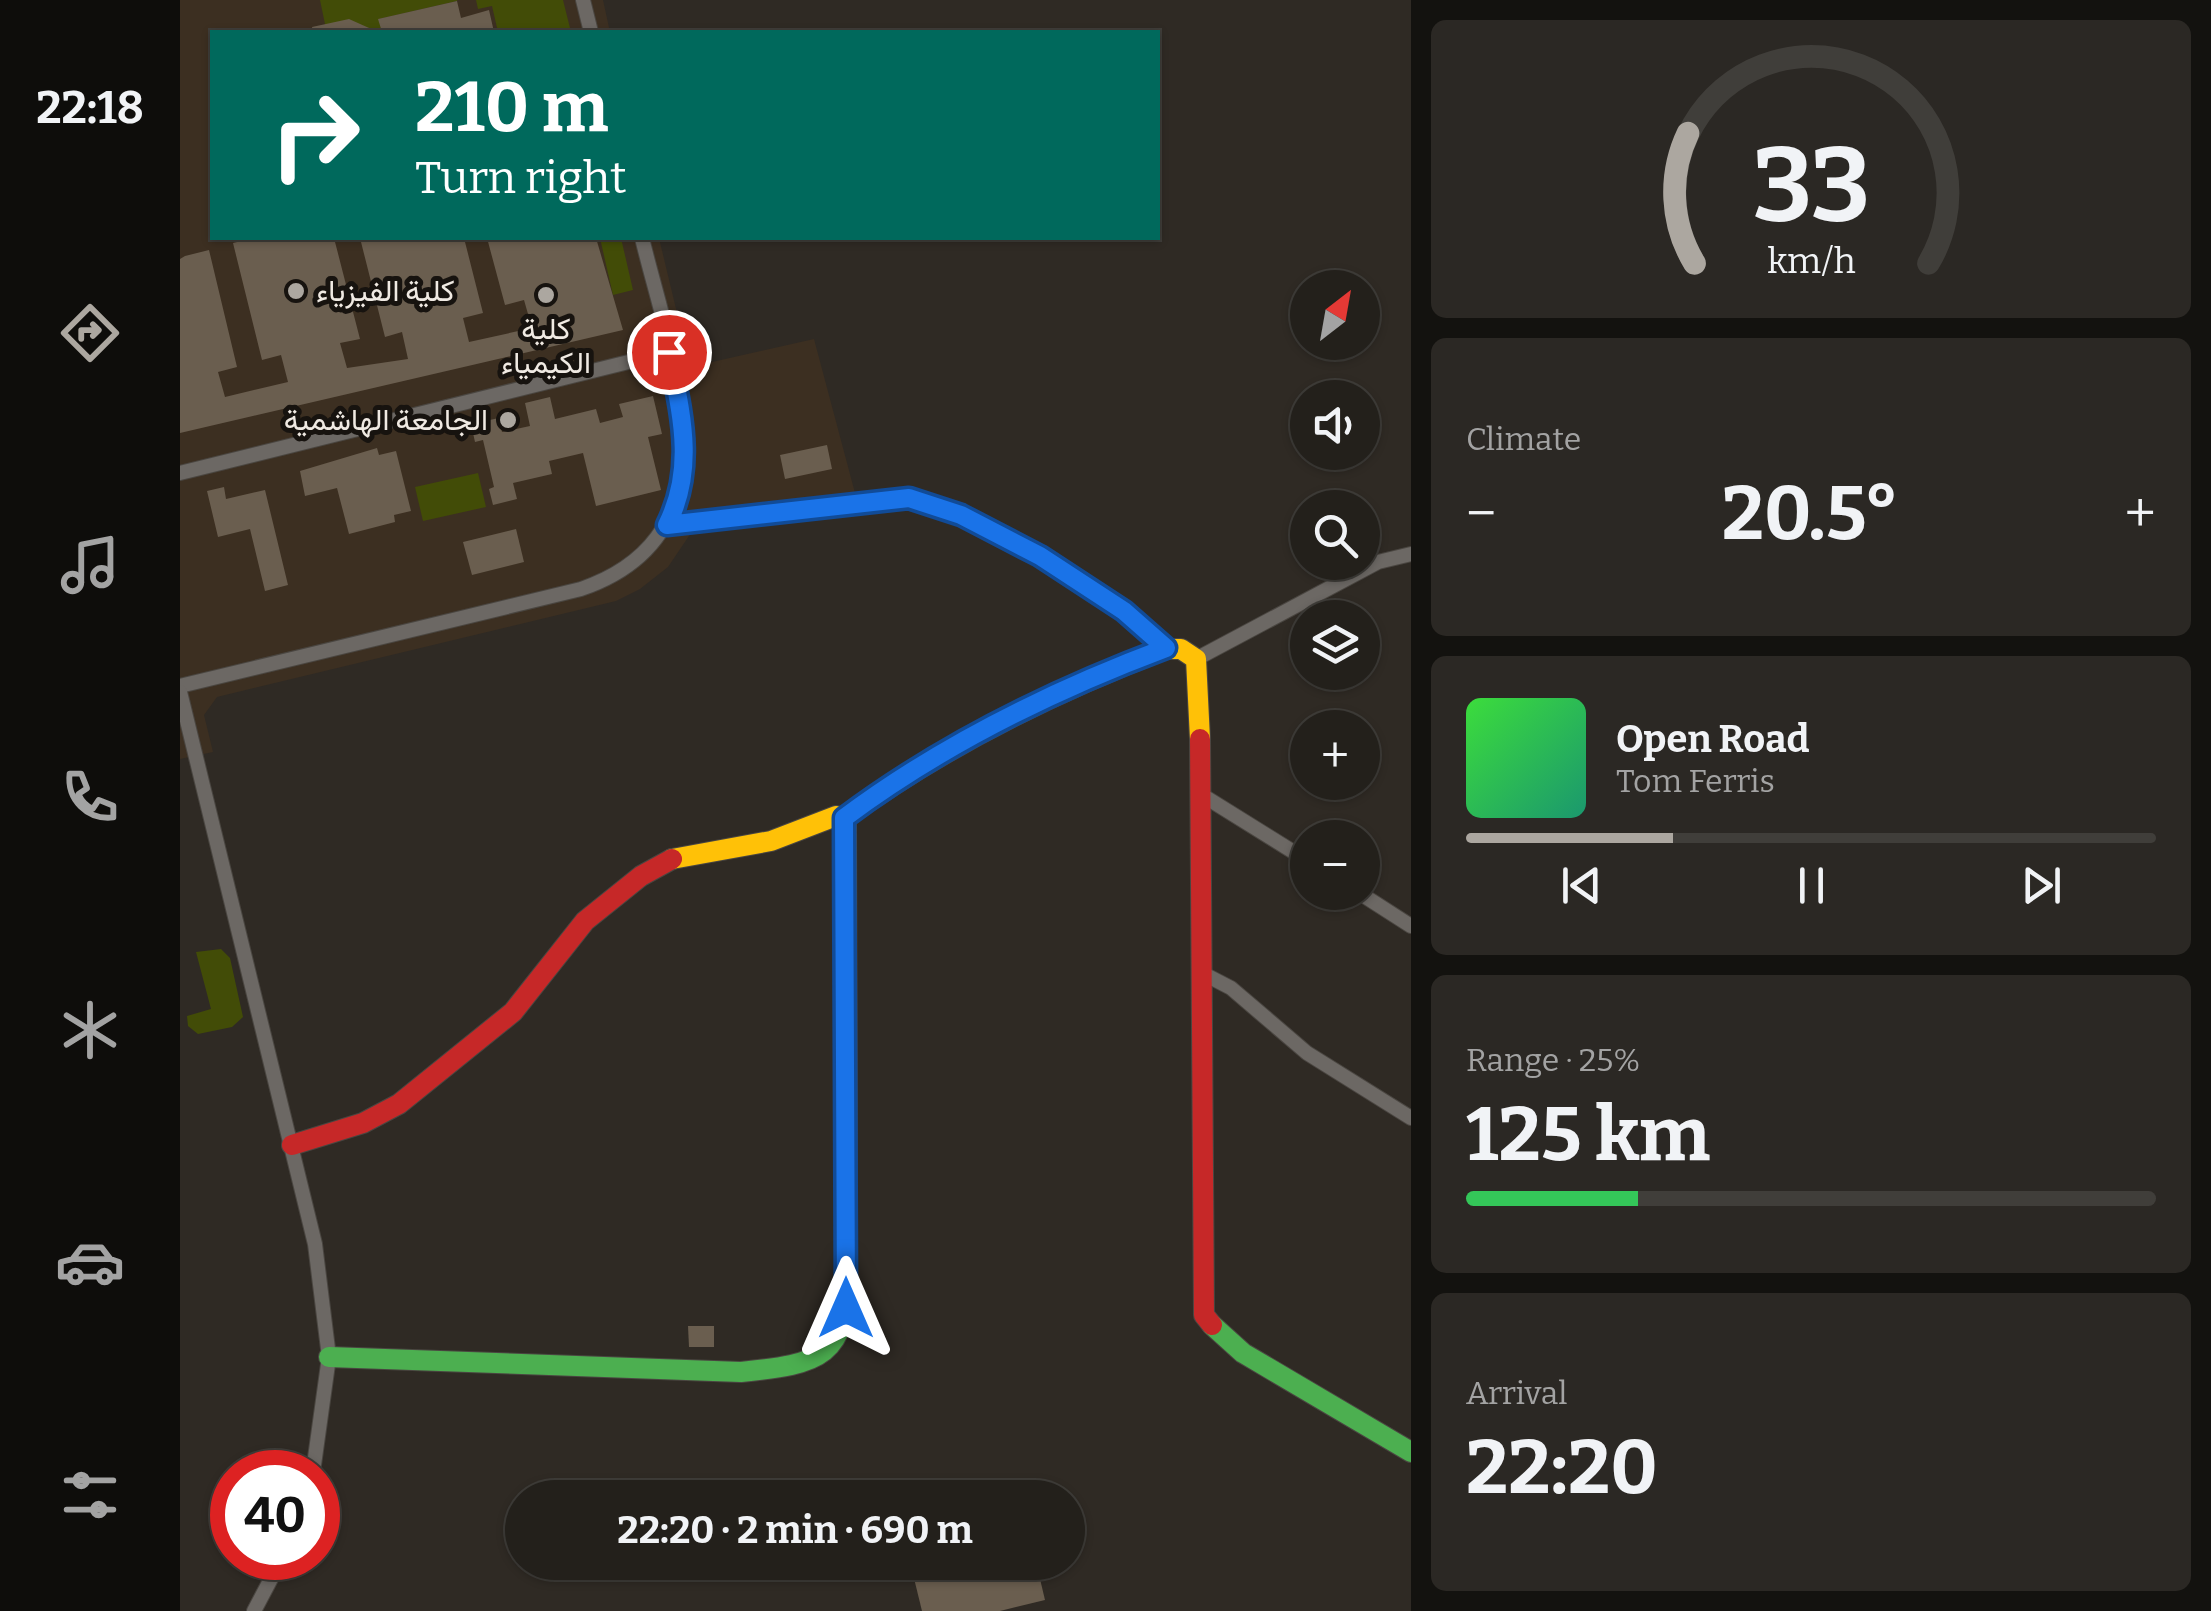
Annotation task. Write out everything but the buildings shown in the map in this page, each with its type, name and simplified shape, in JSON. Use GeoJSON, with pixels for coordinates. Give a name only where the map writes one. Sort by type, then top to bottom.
{"type":"FeatureCollection","features":[{"type":"Feature","properties":{"kind":"street"},"geometry":{"type":"LineString","coordinates":[[583,0],[590,30]]}},
{"type":"Feature","properties":{"kind":"street"},"geometry":{"type":"LineString","coordinates":[[317,1450],[329,1357],[315,1244],[180,689],[582,589],[636,562],[667,525],[678,504],[686,457],[669,352],[642,240]]}},
{"type":"Feature","properties":{"kind":"street"},"geometry":{"type":"LineString","coordinates":[[180,472],[669,352]]}},
{"type":"Feature","properties":{"kind":"street"},"geometry":{"type":"LineString","coordinates":[[667,525],[909,498],[961,515],[1040,556],[1124,611],[1166,648]]}},
{"type":"Feature","properties":{"kind":"street"},"geometry":{"type":"LineString","coordinates":[[1196,658],[1378,562],[1411,554]]}},
{"type":"Feature","properties":{"kind":"street"},"geometry":{"type":"LineString","coordinates":[[844,818],[898,778],[978,730],[1166,648],[1181,649],[1196,658]]}},
{"type":"Feature","properties":{"kind":"street"},"geometry":{"type":"LineString","coordinates":[[1196,658],[1202,795],[1204,1315],[1221,1337],[1243,1352],[1411,1452]]}},
{"type":"Feature","properties":{"kind":"street"},"geometry":{"type":"LineString","coordinates":[[1202,795],[1290,850]]}},
{"type":"Feature","properties":{"kind":"street"},"geometry":{"type":"LineString","coordinates":[[292,1145],[362,1122],[399,1104],[514,1012],[585,921],[641,876],[673,860],[771,840],[836,816],[844,818]]}},
{"type":"Feature","properties":{"kind":"street"},"geometry":{"type":"LineString","coordinates":[[329,1357],[741,1372],[775,1369],[803,1360],[838,1340],[845,1330],[846,1316],[844,818]]}},
{"type":"Feature","properties":{"kind":"street"},"geometry":{"type":"LineString","coordinates":[[1380,906],[1411,926]]}},
{"type":"Feature","properties":{"kind":"street"},"geometry":{"type":"LineString","coordinates":[[1202,973],[1231,988],[1307,1053],[1411,1118]]}},
{"type":"Feature","properties":{"kind":"street"},"geometry":{"type":"LineString","coordinates":[[254,1611],[270,1580]]}},
{"type":"Feature","properties":{"kind":"shaded area","name":"الجامعة الهاشمية"},"geometry":{"type":"Polygon","coordinates":[[[180,0],[603,0],[610,30],[210,30],[210,240],[659,240],[690,367],[814,339],[859,508],[691,533],[668,567],[640,589],[616,601],[217,697],[204,715],[213,752],[180,759],[180,0]]]}},
{"type":"Feature","properties":{"kind":"green space"},"geometry":{"type":"Polygon","coordinates":[[[320,0],[457,0],[379,19],[381,28],[372,30],[325,24],[320,0]]]}},
{"type":"Feature","properties":{"kind":"green space"},"geometry":{"type":"Polygon","coordinates":[[[476,0],[563,0],[570,30],[498,30],[492,6],[478,9],[476,0]]]}},
{"type":"Feature","properties":{"kind":"green space"},"geometry":{"type":"Polygon","coordinates":[[[600,240],[621,240],[633,290],[613,295],[600,240]]]}},
{"type":"Feature","properties":{"kind":"green space"},"geometry":{"type":"Polygon","coordinates":[[[478,473],[486,507],[423,521],[415,487],[478,473]]]}},
{"type":"Feature","properties":{"kind":"green space"},"geometry":{"type":"Polygon","coordinates":[[[221,949],[230,958],[243,1017],[232,1027],[198,1034],[188,1026],[187,1016],[211,1009],[196,952],[221,949]]]}},
{"type":"Feature","properties":{"kind":"traffic: fast"},"geometry":{"type":"LineString","coordinates":[[329,1357],[741,1372],[810,1359],[835,1339],[842,1323],[847,1273],[847,1171]]}},
{"type":"Feature","properties":{"kind":"traffic: fast"},"geometry":{"type":"LineString","coordinates":[[1212,1325],[1243,1353],[1411,1452]]}},
{"type":"Feature","properties":{"kind":"traffic: slow"},"geometry":{"type":"LineString","coordinates":[[845,818],[960,744],[1081,684],[1166,649],[1181,649],[1196,659],[1200,739]]}},
{"type":"Feature","properties":{"kind":"traffic: slow"},"geometry":{"type":"LineString","coordinates":[[672,859],[771,841],[836,816],[846,820],[847,1171]]}},
{"type":"Feature","properties":{"kind":"traffic: jam"},"geometry":{"type":"LineString","coordinates":[[1200,739],[1204,1315],[1212,1325]]}},
{"type":"Feature","properties":{"kind":"traffic: jam"},"geometry":{"type":"LineString","coordinates":[[292,1145],[363,1123],[399,1104],[513,1012],[585,921],[641,876],[672,859]]}},
{"type":"Feature","properties":{"kind":"place","name":"كلية الفيزياء"},"geometry":{"type":"Point","coordinates":[296,291]}},
{"type":"Feature","properties":{"kind":"place","name":"كلية الكيمياء"},"geometry":{"type":"Point","coordinates":[546,295]}},
{"type":"Feature","properties":{"kind":"place","name":"الجامعة الهاشمية"},"geometry":{"type":"Point","coordinates":[508,420]}},
{"type":"Feature","properties":{"kind":"route"},"geometry":{"type":"LineString","coordinates":[[669,352],[686,457],[678,504],[667,525],[888,497],[909,498],[961,515],[1040,556],[1104,596],[1166,648],[978,730],[898,778],[844,818],[848,830],[846,1308]]}}]}
